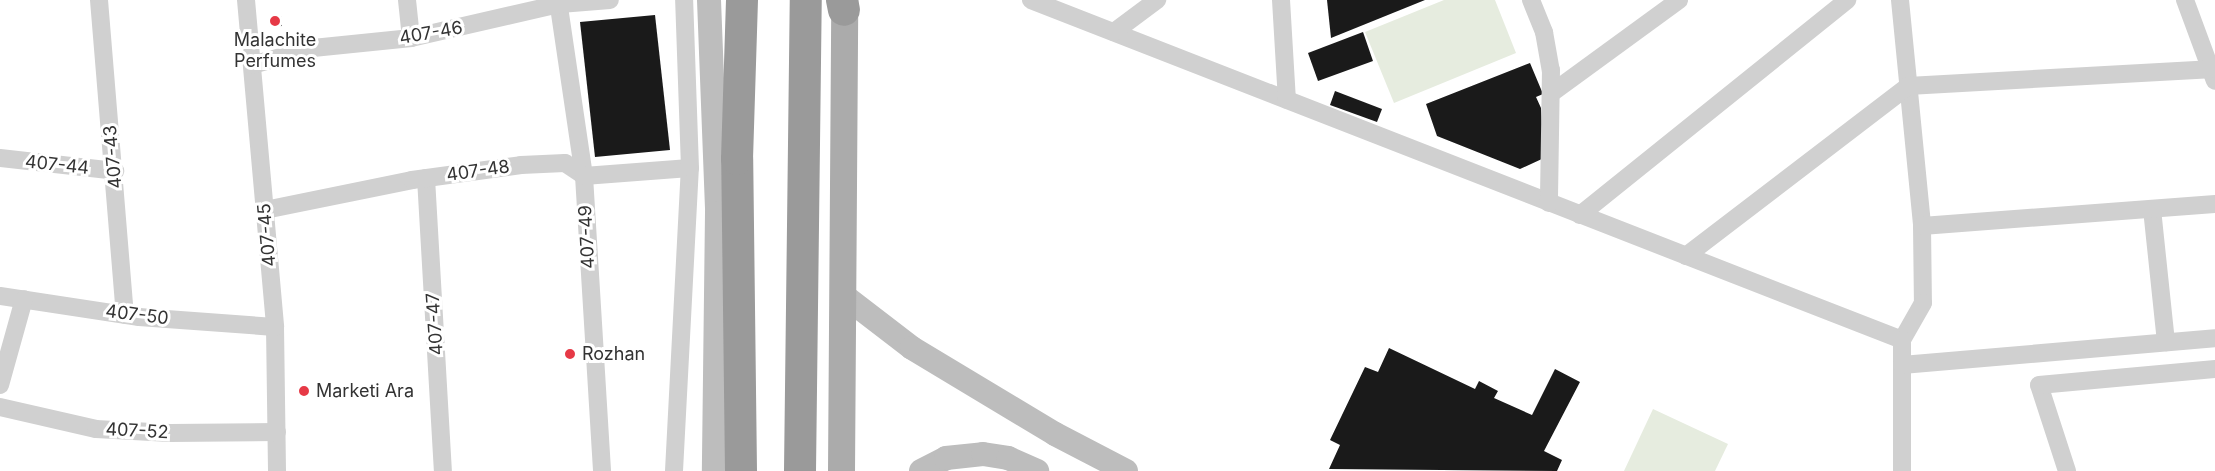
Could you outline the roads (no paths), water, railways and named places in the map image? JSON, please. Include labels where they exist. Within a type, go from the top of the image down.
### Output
[{"type":"highway","points":[[801,471],[806,0]]},
{"type":"highway","points":[[741,5],[736,159],[741,471]]},
{"type":"main road","points":[[709,0],[717,213],[714,471]]},
{"type":"main road","points":[[841,471],[843,3]]},
{"type":"main road","points":[[843,296],[912,348],[1055,434],[1126,471]]},
{"type":"main road","points":[[921,471],[946,458],[983,454],[1008,458],[1037,471]]},
{"type":"street","name":"407-43","points":[[99,0],[115,171],[125,315]]},
{"type":"street","name":"407-45","points":[[246,0],[275,327],[277,471]]},
{"type":"street","points":[[407,0],[411,38]]},
{"type":"street","name":"407-46","points":[[252,65],[313,48],[411,38],[559,2],[610,0]]},
{"type":"street","points":[[674,471],[690,168],[684,0]]},
{"type":"street","points":[[1031,0],[1902,340]]},
{"type":"street","points":[[1114,32],[1157,0]]},
{"type":"street","points":[[1281,0],[1287,100]]},
{"type":"street","points":[[1531,0],[1546,42],[1553,93],[1549,203]]},
{"type":"street","points":[[1553,93],[1679,0]]},
{"type":"street","points":[[1580,215],[1847,0]]},
{"type":"street","points":[[1900,0],[1922,226],[1923,303],[1902,340],[1902,471]]},
{"type":"street","points":[[1686,256],[1908,86],[2213,75],[2185,0]]},
{"type":"street","name":"407-49","points":[[559,2],[584,176],[602,471]]},
{"type":"street","name":"407-44","points":[[0,158],[115,171]]},
{"type":"street","name":"407-48","points":[[265,210],[426,178],[565,163],[584,176],[690,168]]},
{"type":"street","name":"407-47","points":[[426,178],[443,471]]},
{"type":"street","points":[[1922,226],[2215,204]]},
{"type":"street","points":[[2152,209],[2166,342]]},
{"type":"street","name":"407-50","points":[[0,296],[125,315],[275,327]]},
{"type":"street","points":[[0,385],[24,300]]},
{"type":"street","points":[[0,332],[18,319]]},
{"type":"street","points":[[1902,365],[2215,338]]},
{"type":"street","points":[[2067,471],[2038,385],[2215,369]]},
{"type":"street","name":"407-52","points":[[0,407],[96,429],[170,433],[277,432]]},
{"type":"place","name":"Malachite Perfumes","points":[[275,21]]},
{"type":"place","name":"Rozhan","points":[[570,354]]},
{"type":"place","name":"Marketi Ara","points":[[304,391]]}]
